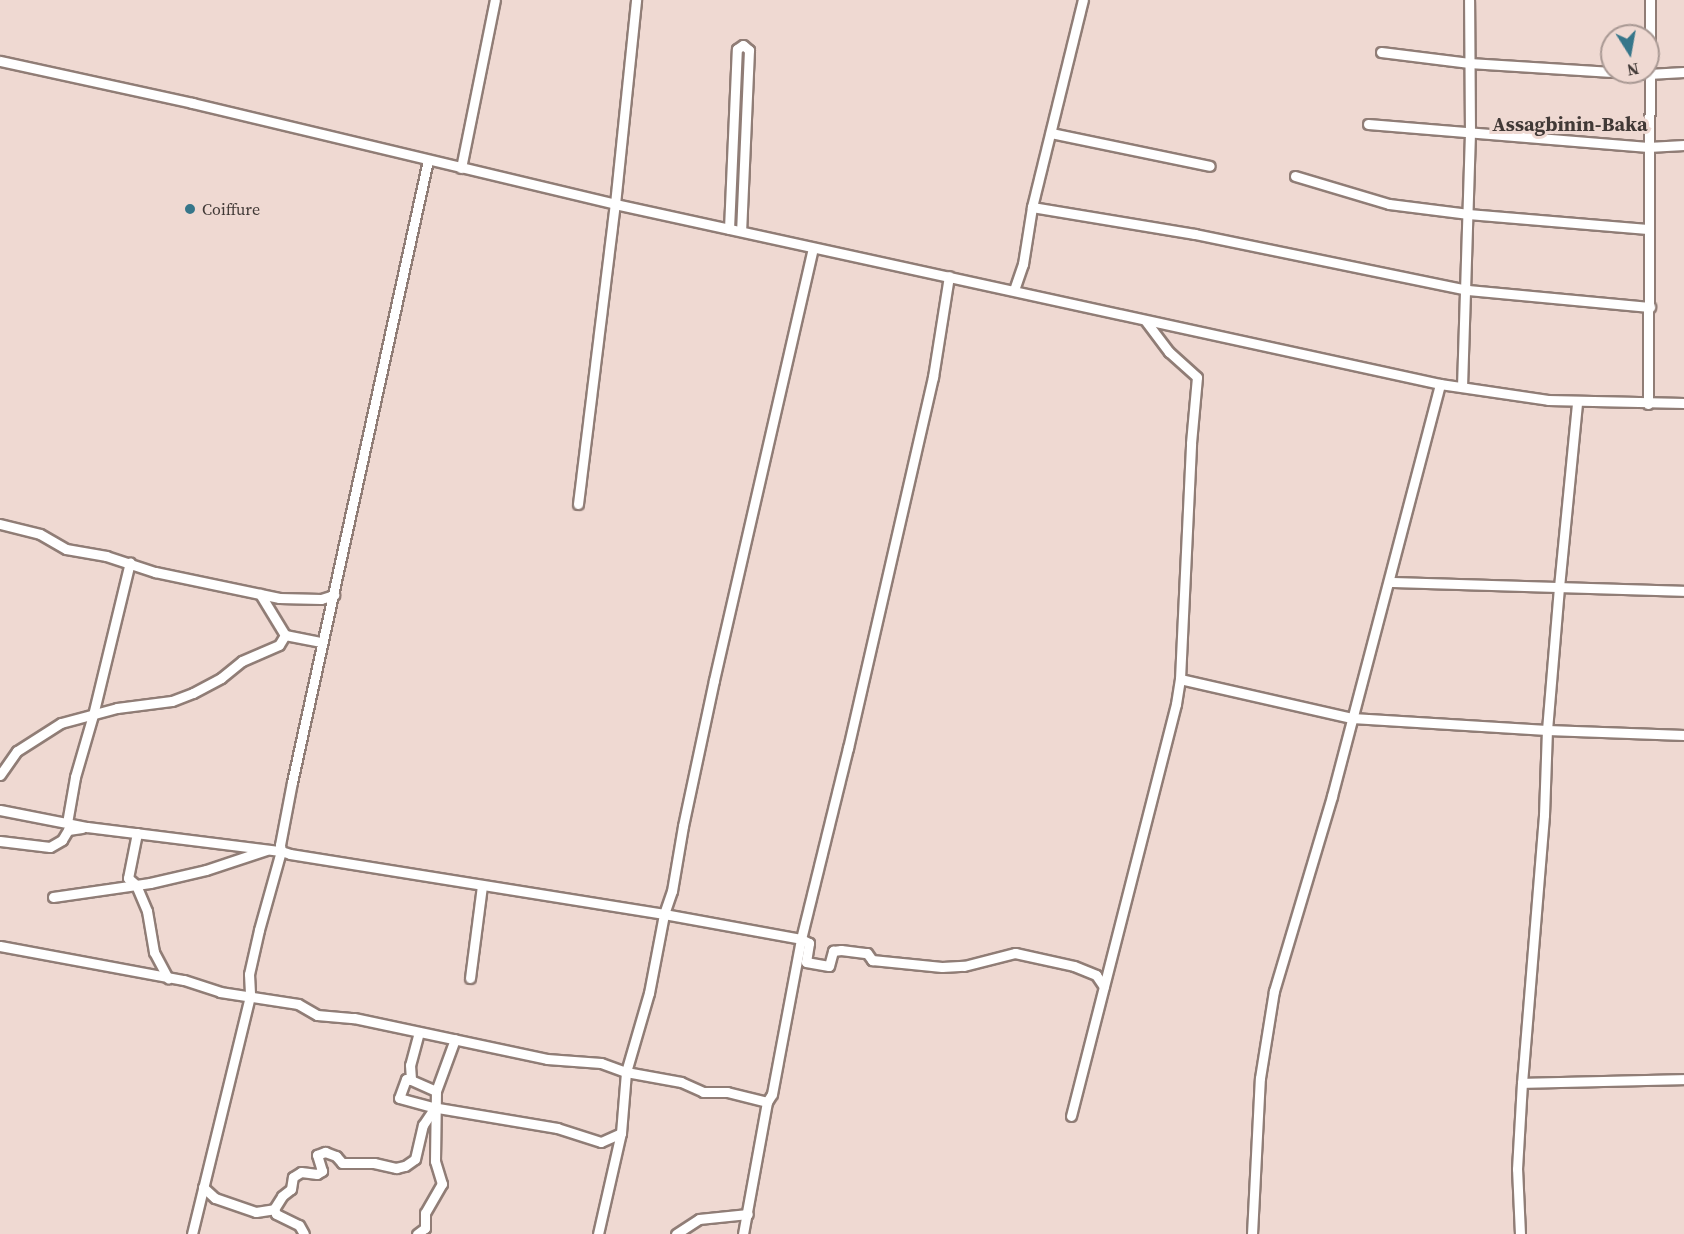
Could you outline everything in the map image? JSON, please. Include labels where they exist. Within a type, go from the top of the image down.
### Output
[{"type":"street","points":[[461,168],[495,0]]},
{"type":"street","points":[[578,504],[615,204],[636,0]]},
{"type":"street","points":[[1014,290],[1023,264],[1032,207],[1083,0]]},
{"type":"street","points":[[1462,387],[1467,290],[1470,133],[1469,0]]},
{"type":"street","points":[[1649,24],[1650,0]]},
{"type":"street","points":[[729,229],[737,49],[743,45],[749,50],[741,231]]},
{"type":"street","points":[[1382,52],[1469,63],[1600,71]]},
{"type":"street","points":[[0,61],[192,103],[615,204],[1440,384],[1577,402],[1684,404]]},
{"type":"street","points":[[1660,73],[1684,72]]},
{"type":"street","points":[[1648,84],[1647,229],[1650,307],[1648,404]]},
{"type":"street","points":[[1368,124],[1648,147],[1684,145]]},
{"type":"street","points":[[1051,133],[1210,166]]},
{"type":"street","points":[[192,1234],[250,996],[249,974],[281,851],[280,845],[321,642],[334,595],[428,160]]},
{"type":"street","points":[[1295,176],[1389,204],[1468,214],[1647,229]]},
{"type":"street","points":[[1032,207],[1195,234],[1467,290],[1650,307]]},
{"type":"street","points":[[598,1234],[621,1133],[626,1072],[649,993],[714,680],[813,248]]},
{"type":"street","points":[[743,1234],[767,1102],[772,1094],[801,939],[848,748],[933,377],[949,276]]},
{"type":"street","points":[[1071,1116],[1180,679],[1191,443],[1197,377],[1169,352],[1146,321]]},
{"type":"street","points":[[1252,1234],[1260,1078],[1274,991],[1332,796],[1440,384]]},
{"type":"street","points":[[1520,1234],[1517,1169],[1522,1083],[1544,815],[1547,730],[1558,587],[1577,402]]},
{"type":"street","points":[[0,524],[40,534],[66,549],[130,562],[155,572],[279,598],[321,599],[334,595]]},
{"type":"street","points":[[67,823],[75,777],[93,715],[130,562]]},
{"type":"street","points":[[1389,582],[1684,591]]},
{"type":"street","points":[[260,594],[285,635],[321,642]]},
{"type":"street","points":[[0,775],[17,751],[38,735],[61,723],[117,708],[172,701],[193,693],[221,678],[242,661],[279,645],[285,635]]},
{"type":"street","points":[[1180,679],[1352,718],[1547,730],[1684,735]]},
{"type":"street","points":[[0,810],[87,827],[281,851],[801,939],[809,943],[806,962],[829,966],[833,951],[841,950],[867,953],[872,960],[942,967],[964,966],[1015,952],[1074,966],[1096,975],[1104,987]]},
{"type":"street","points":[[0,841],[50,847],[62,840],[68,830],[87,827]]},
{"type":"street","points":[[137,833],[128,878],[135,885],[149,918],[154,952],[168,978]]},
{"type":"street","points":[[53,897],[135,885],[206,870],[268,850]]},
{"type":"street","points":[[470,978],[482,886]]},
{"type":"street","points":[[0,946],[168,978],[220,992],[298,1004],[316,1015],[354,1018],[547,1059],[602,1063],[626,1072],[681,1082],[704,1092],[727,1092],[767,1102]]},
{"type":"street","points":[[411,1080],[410,1065],[419,1032]]},
{"type":"street","points":[[417,1234],[425,1228],[425,1213],[442,1184],[435,1161],[435,1091],[455,1039]]},
{"type":"street","points":[[435,1091],[406,1079],[399,1098],[435,1107],[557,1128],[601,1142],[621,1133]]},
{"type":"street","points":[[1522,1083],[1684,1079]]},
{"type":"street","points":[[203,1187],[214,1198],[256,1212],[273,1209],[282,1196],[291,1189],[293,1177],[301,1172],[317,1174],[322,1171],[317,1155],[325,1152],[336,1156],[342,1163],[374,1163],[396,1168],[405,1166],[415,1159],[423,1125],[435,1107]]},
{"type":"street","points":[[273,1209],[276,1214],[299,1225],[304,1234]]},
{"type":"street","points":[[676,1234],[699,1219],[748,1214]]},
{"type":"place","name":"Coiffure","points":[[190,209]]},
{"type":"district","name":"Assagbinin-Baka","points":[[1570,124]]}]
